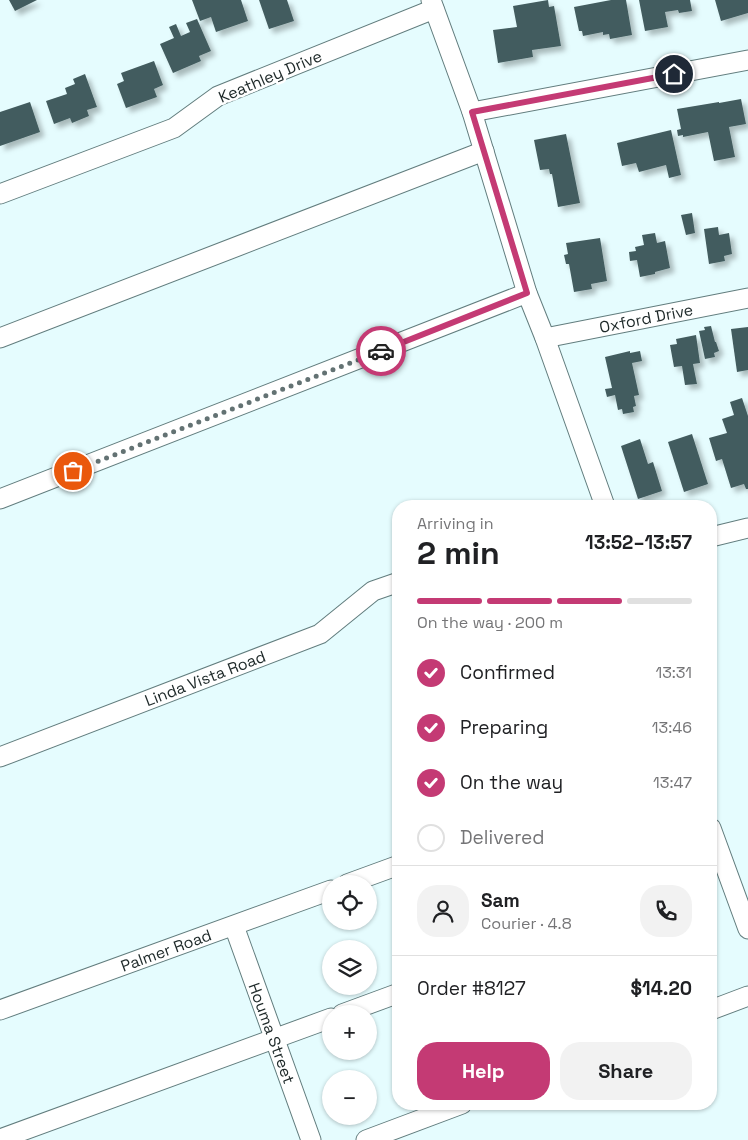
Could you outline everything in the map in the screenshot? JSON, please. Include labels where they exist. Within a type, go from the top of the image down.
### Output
[{"type":"street","points":[[433,4],[472,112],[527,293],[545,338],[602,500]]},
{"type":"street","name":"Keathley Drive","points":[[0,194],[174,128],[218,96],[433,4]]},
{"type":"street","points":[[472,112],[748,60]]},
{"type":"street","points":[[0,338],[484,151]]},
{"type":"street","points":[[0,500],[527,293]]},
{"type":"street","name":"Oxford Drive","points":[[545,338],[748,298]]},
{"type":"street","points":[[717,536],[748,528]]},
{"type":"street","name":"Linda Vista Road","points":[[0,757],[320,634],[373,591],[392,584]]},
{"type":"street","points":[[717,845],[748,930]]},
{"type":"street","points":[[370,875],[392,867]]},
{"type":"street","name":"Palmer Road","points":[[0,1010],[322,893]]},
{"type":"street","name":"Houma Street","points":[[234,926],[311,1140]]},
{"type":"street","points":[[368,1005],[392,996]]},
{"type":"street","points":[[717,1008],[748,996]]},
{"type":"street","points":[[0,1139],[322,1021]]},
{"type":"street","points":[[366,1140],[446,1110]]},
{"type":"building","points":[[9,0],[37,0],[15,11]]},
{"type":"building","points":[[192,0],[241,0],[248,21],[216,32],[211,17],[200,21]]},
{"type":"building","points":[[259,0],[287,0],[294,21],[269,29]]},
{"type":"building","points":[[548,0],[549,7],[554,6],[561,46],[532,50],[533,57],[498,63],[493,30],[517,27],[513,6]]},
{"type":"building","points":[[611,0],[626,0],[632,35],[610,39],[609,34],[603,35],[603,32],[583,36],[582,31],[579,31],[574,7]]},
{"type":"building","points":[[639,0],[690,0],[692,11],[679,13],[678,10],[665,12],[668,27],[645,31]]},
{"type":"building","points":[[715,0],[748,0],[748,13],[721,21]]},
{"type":"building","points":[[197,19],[211,51],[199,56],[201,61],[173,73],[160,44],[174,38],[169,27],[176,24],[181,36],[190,32],[186,23]]},
{"type":"building","points":[[154,61],[163,85],[154,89],[157,97],[126,108],[117,84],[124,81],[121,73]]},
{"type":"building","points":[[85,74],[97,107],[87,110],[89,116],[72,123],[70,118],[54,124],[46,101],[67,94],[65,88],[75,84],[73,79]]},
{"type":"building","points":[[741,99],[746,124],[729,127],[735,157],[714,161],[708,132],[683,137],[683,135],[678,136],[677,130],[681,129],[677,109]]},
{"type":"building","points":[[30,102],[40,132],[0,146],[0,112]]},
{"type":"building","points":[[671,130],[681,175],[669,178],[666,165],[639,172],[636,163],[622,166],[617,143]]},
{"type":"building","points":[[566,134],[580,203],[558,207],[552,174],[550,174],[549,169],[540,170],[534,140]]},
{"type":"building","points":[[692,213],[695,233],[686,235],[681,215]]},
{"type":"building","points":[[718,227],[719,235],[729,233],[732,254],[724,256],[725,261],[709,264],[704,229]]},
{"type":"building","points":[[655,233],[657,243],[665,241],[670,268],[640,277],[637,260],[630,261],[629,252],[636,251],[635,247],[644,245],[642,235]]},
{"type":"building","points":[[600,238],[607,281],[591,284],[592,289],[574,292],[569,264],[566,264],[564,255],[568,254],[566,243]]},
{"type":"building","points":[[711,326],[719,351],[714,353],[715,357],[705,359],[699,331],[705,330],[704,327]]},
{"type":"building","points":[[748,327],[748,370],[737,372],[731,329]]},
{"type":"building","points":[[696,335],[700,363],[693,364],[697,384],[685,385],[682,366],[674,367],[670,345],[677,344],[676,339]]},
{"type":"building","points":[[630,351],[630,353],[640,351],[642,361],[632,363],[639,395],[634,396],[636,406],[633,407],[634,412],[623,414],[622,409],[618,410],[615,395],[607,397],[605,389],[612,388],[605,357]]},
{"type":"building","points":[[742,398],[748,416],[748,489],[746,489],[744,484],[731,488],[722,459],[716,461],[709,438],[727,433],[722,419],[734,415],[730,402]]},
{"type":"building","points":[[692,434],[708,484],[684,492],[668,442]]},
{"type":"building","points":[[640,439],[648,464],[653,462],[662,491],[638,499],[621,446]]},
{"type":"way so far","points":[[73,471],[381,351]]},
{"type":"route","points":[[381,351],[527,293],[472,112],[674,74]]}]
